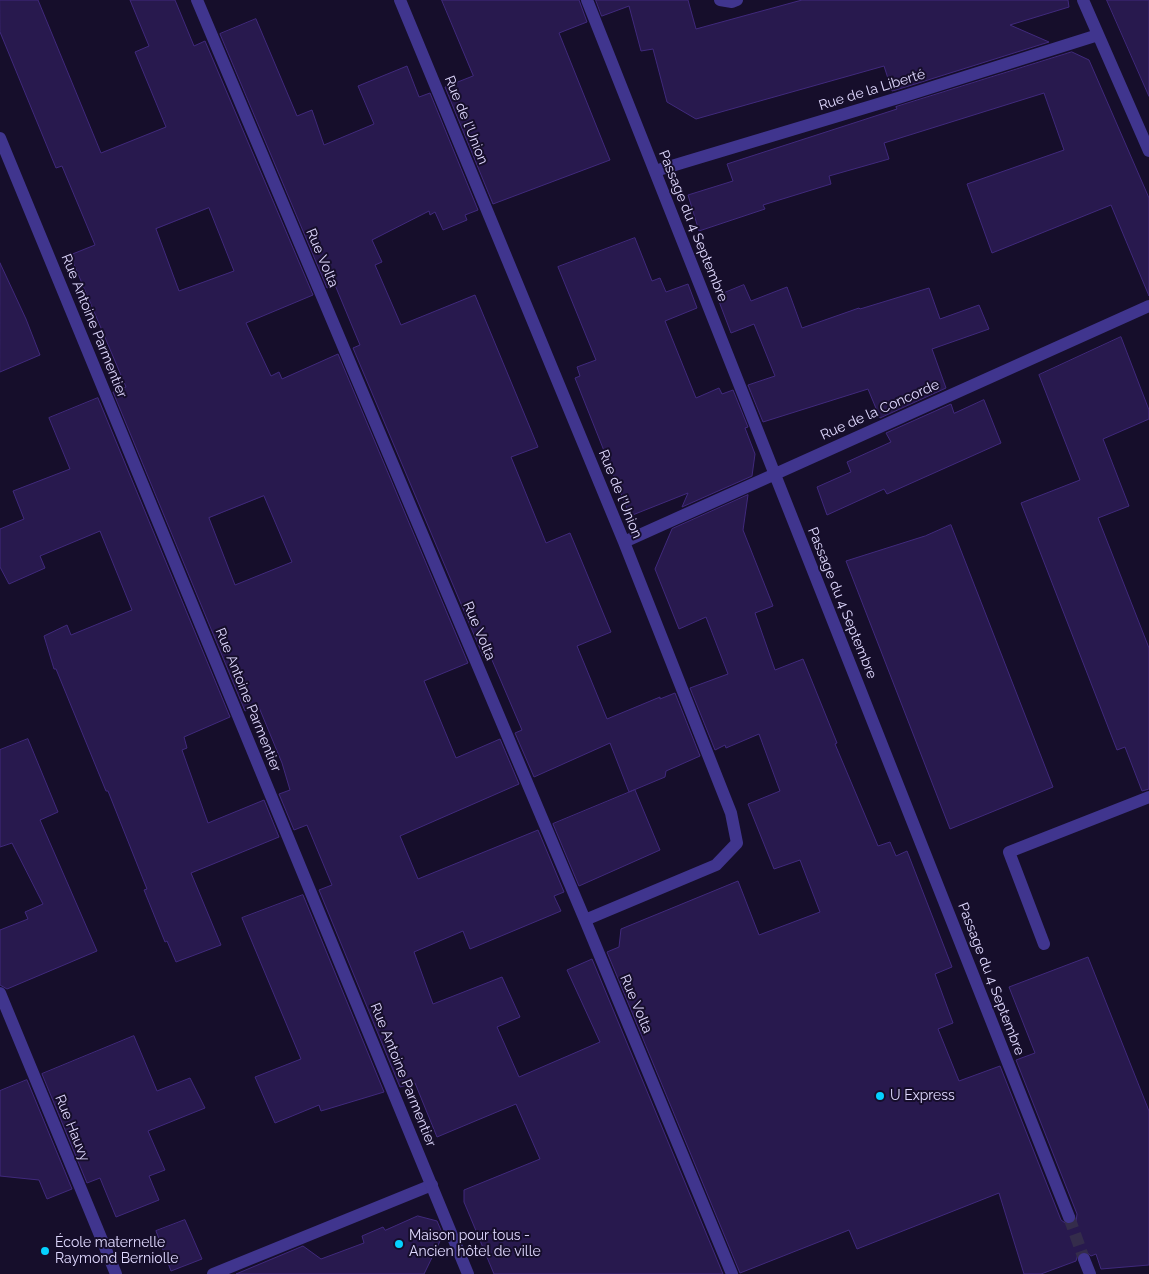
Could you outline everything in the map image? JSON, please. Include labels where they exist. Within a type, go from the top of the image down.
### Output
[{"type":"street","name":"Rue Volta","points":[[196,0],[585,920],[732,1274]]},
{"type":"street","name":"Rue de l'Union","points":[[400,0],[624,542],[731,813],[737,843],[716,865],[585,920]]},
{"type":"street","name":"Passage du 4 Septembre","points":[[587,0],[1069,1217]]},
{"type":"street","points":[[720,0],[732,2],[737,0]]},
{"type":"street","points":[[1083,0],[1098,35],[1143,123],[1149,151]]},
{"type":"street","name":"Rue de la Liberté","points":[[655,171],[898,98],[1098,35]]},
{"type":"street","name":"Rue Antoine Parmentier","points":[[0,138],[468,1274]]},
{"type":"street","name":"Rue de la Concorde","points":[[624,542],[1149,306]]},
{"type":"street","points":[[1044,944],[1009,852],[1149,797]]},
{"type":"street","name":"Rue Hauvy","points":[[0,993],[116,1274]]},
{"type":"street","points":[[213,1274],[432,1185]]},
{"type":"street","points":[[1084,1259],[1090,1274]]},
{"type":"building","points":[[0,0],[38,0],[101,153],[166,127],[135,52],[149,46],[130,0],[175,0],[194,46],[205,41],[313,295],[246,323],[271,376],[279,372],[282,379],[338,354],[468,663],[424,681],[456,758],[500,739],[519,784],[400,836],[418,879],[538,830],[564,892],[554,896],[561,911],[470,949],[463,931],[414,952],[433,1004],[502,977],[520,1017],[497,1027],[519,1077],[600,1042],[567,970],[592,959],[723,1274],[494,1274],[464,1202],[464,1190],[540,1159],[516,1104],[437,1137],[415,1083],[400,1087],[319,890],[332,885],[307,825],[294,830],[279,794],[290,790],[282,763],[258,705],[245,711],[113,392],[126,387],[70,255],[95,245],[62,166],[56,168],[0,32]],"holes":[[[209,208],[234,271],[179,291],[156,229]],[[264,496],[292,562],[235,585],[209,518]]]},
{"type":"building","points":[[442,0],[579,0],[587,22],[559,33],[610,160],[493,204],[445,87],[473,76]]},
{"type":"building","points":[[596,0],[688,0],[696,29],[802,0],[1068,0],[1069,7],[1010,25],[1049,42],[896,90],[892,91],[884,66],[696,119],[667,102],[653,49],[641,51],[629,6],[602,16]]},
{"type":"building","points":[[1107,0],[1149,0],[1149,96]]},
{"type":"building","points":[[256,19],[297,116],[312,110],[324,145],[374,124],[358,86],[407,66],[419,97],[430,93],[478,210],[465,215],[467,220],[443,230],[435,212],[430,215],[429,211],[372,240],[382,262],[375,265],[401,325],[475,295],[538,447],[511,457],[546,543],[570,533],[611,632],[577,646],[607,719],[660,697],[660,699],[675,693],[700,756],[666,771],[665,777],[629,792],[610,743],[534,777],[515,733],[522,730],[489,653],[483,656],[353,348],[360,345],[335,285],[327,288],[220,34]]},
{"type":"building","points":[[1072,52],[1089,60],[1149,198],[1149,296],[1111,205],[992,253],[967,184],[1064,150],[1044,93],[884,143],[889,159],[829,176],[831,184],[763,205],[765,209],[699,231],[688,195],[733,181],[727,164],[897,109],[896,107]]},
{"type":"building","points":[[635,238],[652,281],[660,278],[666,292],[688,284],[697,308],[665,321],[696,398],[719,388],[722,394],[733,390],[748,427],[745,428],[755,454],[752,476],[682,507],[688,493],[630,516],[575,378],[580,376],[577,367],[596,360],[558,267]]},
{"type":"building","points":[[0,263],[26,319],[40,355],[0,372]]},
{"type":"building","points":[[744,285],[751,301],[787,287],[802,328],[859,308],[929,288],[940,319],[979,305],[989,329],[932,349],[946,388],[880,418],[868,389],[763,422],[748,385],[775,376],[754,324],[731,333],[717,296]]},
{"type":"building","points":[[1121,337],[1149,410],[1149,419],[1103,439],[1129,506],[1098,518],[1149,648],[1149,789],[1142,791],[1125,747],[1117,750],[1021,503],[1080,480],[1039,375]]},
{"type":"building","points":[[98,398],[230,717],[184,737],[187,748],[182,750],[208,823],[264,800],[279,837],[191,873],[221,945],[176,962],[167,941],[165,942],[144,890],[147,889],[108,791],[106,791],[56,669],[54,669],[44,636],[67,625],[71,635],[132,610],[100,531],[40,556],[45,568],[9,584],[0,567],[0,529],[24,519],[13,491],[70,469],[49,418]]},
{"type":"building","points":[[984,400],[1001,443],[887,494],[884,489],[827,515],[817,487],[851,472],[847,462],[891,442],[886,433],[951,404],[954,413]]},
{"type":"building","points":[[748,495],[743,530],[773,606],[755,613],[775,670],[803,659],[837,743],[835,744],[878,846],[890,842],[896,856],[907,851],[952,967],[935,974],[953,1023],[938,1029],[959,1081],[1000,1066],[1061,1220],[1068,1225],[1076,1222],[1077,1214],[1016,1060],[1035,1053],[1009,987],[1088,957],[1149,1111],[1149,1265],[1101,1269],[1096,1254],[1091,1256],[1085,1251],[1078,1254],[1076,1261],[1041,1274],[1024,1274],[999,1193],[857,1249],[849,1230],[740,1273],[607,952],[619,947],[621,929],[738,881],[759,935],[820,912],[800,860],[774,869],[748,804],[780,791],[759,734],[726,748],[725,745],[715,750],[690,688],[728,674],[706,617],[679,629],[655,569],[672,529]]},
{"type":"building","points":[[951,525],[1053,787],[950,829],[846,561],[925,536]]},
{"type":"building","points":[[28,739],[58,812],[40,820],[97,951],[7,989],[0,985],[0,930],[28,919],[25,912],[43,904],[12,843],[0,847],[0,750]]},
{"type":"building","points":[[635,790],[660,850],[579,886],[553,824]]},
{"type":"building","points":[[303,895],[384,1092],[321,1111],[319,1105],[275,1123],[255,1077],[301,1059],[242,918]]},
{"type":"building","points":[[134,1036],[157,1091],[190,1078],[205,1108],[148,1131],[165,1170],[149,1176],[159,1200],[116,1217],[100,1178],[87,1183],[42,1074]]},
{"type":"building","points":[[27,1080],[72,1189],[47,1199],[39,1180],[0,1176],[0,1091]]},
{"type":"building","name":"Maison pour tous - Ancien hôtel de ville","points":[[418,1216],[437,1221],[443,1235],[424,1274],[236,1274],[303,1246],[321,1259],[364,1243],[362,1236],[383,1227],[385,1230]]},
{"type":"building","points":[[185,1220],[202,1259],[171,1271],[156,1231]]},
{"type":"tunnel","points":[[1069,1217],[1084,1259]]},
{"type":"place","name":"U Express","points":[[880,1096]]},
{"type":"place","name":"Maison pour tous - Ancien hôtel de ville","points":[[399,1244]]},
{"type":"place","name":"École maternelle Raymond Berniolle","points":[[45,1251]]}]
